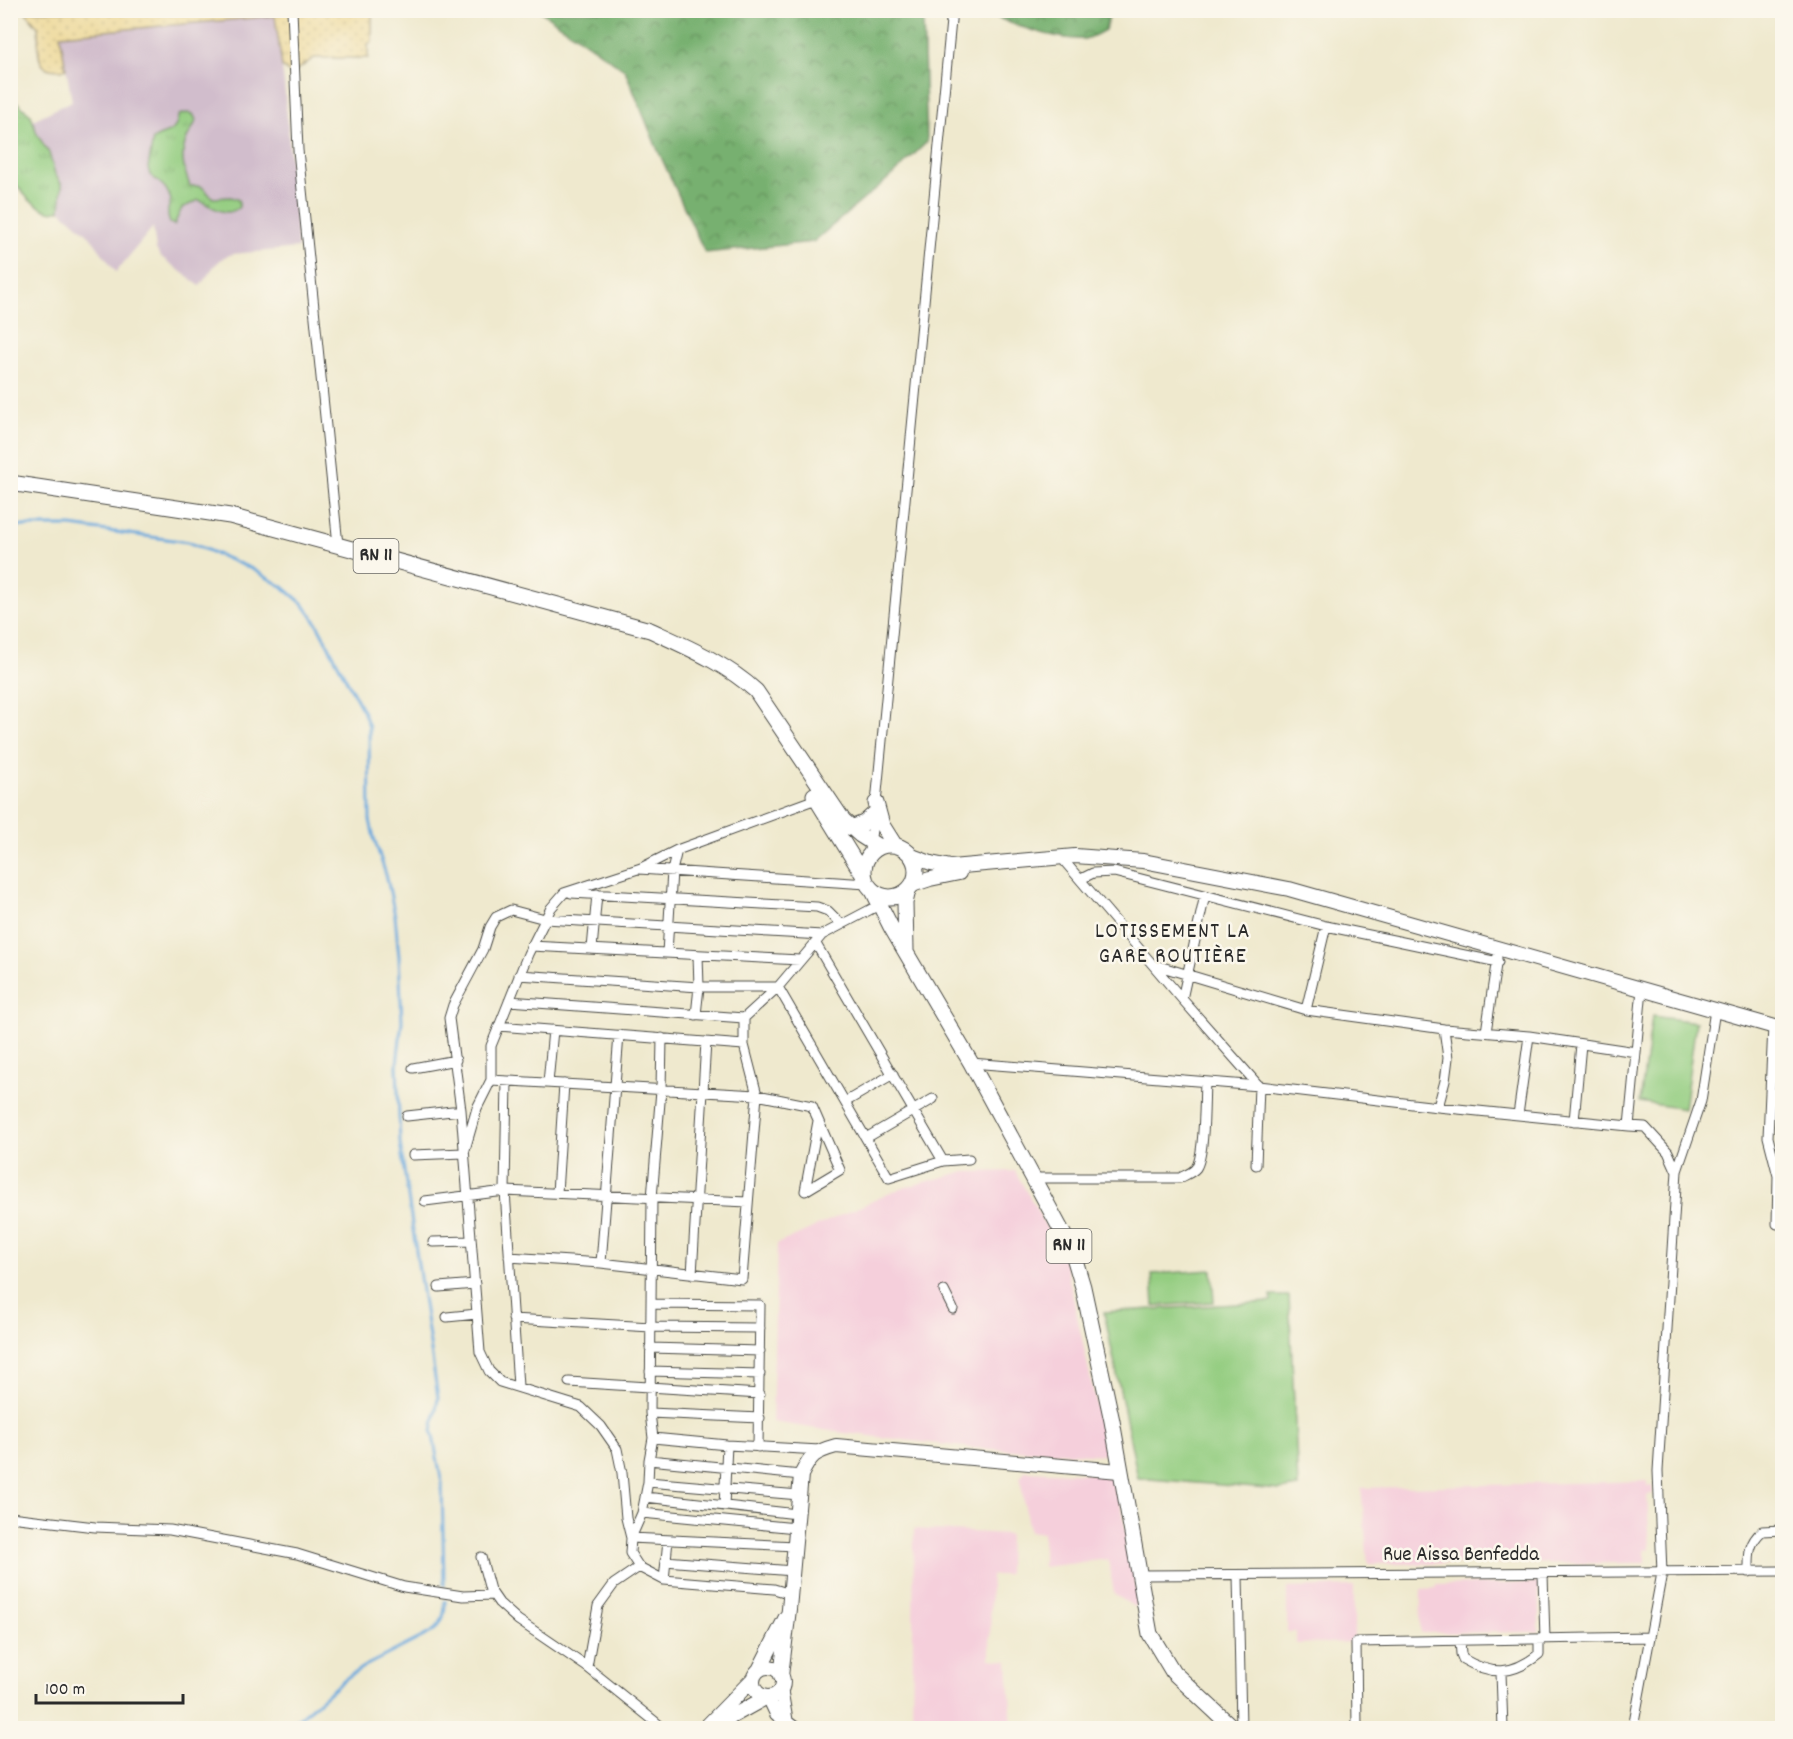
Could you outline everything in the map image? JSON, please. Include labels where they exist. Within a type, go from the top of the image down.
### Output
[{"type":"main road","name":"RN 11","points":[[10,483],[230,516],[650,630],[702,654],[729,672],[750,693],[767,716],[871,889],[971,1063],[1071,1250],[1083,1287],[1112,1421],[1119,1471],[1150,1634],[1173,1672],[1196,1696],[1233,1728]]},
{"type":"main road","points":[[729,672],[748,684],[763,699],[826,796],[851,828],[878,847],[901,846],[912,856],[951,867],[1057,857],[1143,861],[1289,889],[1497,955],[1642,989],[1778,1028]]},
{"type":"main road","points":[[851,828],[864,823],[875,808]]},
{"type":"main road","points":[[875,808],[882,825],[878,847],[865,863],[871,889],[879,895],[894,897],[910,888],[952,874],[1089,858]]},
{"type":"main road","points":[[906,950],[905,903],[916,870],[912,856]]},
{"type":"main road","points":[[711,1728],[767,1697],[776,1695],[782,1682],[801,1474],[810,1457],[820,1450],[836,1446],[1119,1471]]},
{"type":"main road","points":[[705,1728],[756,1674],[789,1609]]},
{"type":"main road","points":[[756,1674],[772,1668],[782,1682]]},
{"type":"main road","points":[[756,1674],[755,1689],[767,1697]]},
{"type":"street","points":[[292,10],[298,150],[338,545]]},
{"type":"street","points":[[878,847],[875,808],[952,10]]},
{"type":"street","points":[[465,1153],[477,1108],[491,1080],[491,1046],[531,946],[551,908],[564,892],[636,869],[676,850],[816,799]]},
{"type":"street","points":[[667,953],[672,871],[676,850]]},
{"type":"street","points":[[1065,862],[1258,1086],[1256,1165]]},
{"type":"street","points":[[636,869],[871,889]]},
{"type":"street","points":[[1081,879],[1093,873],[1114,872],[1326,926],[1497,955],[1486,1032]]},
{"type":"street","points":[[509,1001],[744,1018],[778,987],[822,935],[841,924],[871,889]]},
{"type":"street","points":[[564,892],[817,907],[828,911],[841,924]]},
{"type":"street","points":[[592,950],[597,894]]},
{"type":"street","points":[[1182,999],[1205,895]]},
{"type":"street","points":[[791,1594],[774,1589],[664,1580],[639,1567],[630,1553],[631,1538],[626,1518],[622,1473],[617,1449],[601,1426],[580,1407],[500,1382],[489,1371],[480,1352],[465,1153],[456,1060],[449,1018],[453,1005],[483,949],[490,927],[496,917],[511,910],[545,919],[822,935]]},
{"type":"street","points":[[1306,1010],[1326,926]]},
{"type":"street","points":[[816,944],[943,1161]]},
{"type":"street","points":[[531,946],[800,960]]},
{"type":"street","points":[[696,1015],[699,987],[698,955]]},
{"type":"street","points":[[1152,964],[1306,1010],[1443,1029],[1529,1036],[1636,1052]]},
{"type":"street","points":[[519,975],[699,987],[778,987]]},
{"type":"street","points":[[778,987],[889,1178],[943,1161],[969,1159]]},
{"type":"street","points":[[1629,1126],[1642,989]]},
{"type":"street","points":[[1633,1728],[1662,1573],[1658,1471],[1677,1172],[1701,1101],[1715,1010]]},
{"type":"street","points":[[508,1257],[601,1263],[742,1279],[757,1095],[744,1045],[744,1018]]},
{"type":"street","points":[[499,1026],[744,1045]]},
{"type":"street","points":[[1778,1028],[1768,1137],[1778,1176],[1778,1224]]},
{"type":"street","points":[[1438,1107],[1445,1082],[1448,1058],[1443,1029]]},
{"type":"street","points":[[548,1083],[553,1030]]},
{"type":"street","points":[[601,1263],[619,1035]]},
{"type":"street","points":[[1518,1115],[1529,1036]]},
{"type":"street","points":[[631,1538],[642,1513],[653,1438],[650,1413],[652,1198],[661,1090],[662,1038]]},
{"type":"street","points":[[692,1275],[706,1042]]},
{"type":"street","points":[[1574,1121],[1581,1044]]},
{"type":"street","points":[[413,1068],[456,1060]]},
{"type":"street","points":[[971,1063],[1258,1086],[1438,1107],[1645,1127],[1668,1152],[1677,1172]]},
{"type":"street","points":[[845,1102],[893,1074]]},
{"type":"street","points":[[491,1080],[703,1094],[757,1095],[812,1106],[840,1170],[806,1191],[818,1121]]},
{"type":"street","points":[[507,1081],[505,1191],[518,1386]]},
{"type":"street","points":[[1032,1178],[1180,1178],[1190,1173],[1201,1156],[1205,1082]]},
{"type":"street","points":[[557,1193],[564,1084]]},
{"type":"street","points":[[866,1138],[933,1099]]},
{"type":"street","points":[[406,1116],[461,1110]]},
{"type":"street","points":[[413,1155],[465,1153]]},
{"type":"street","points":[[425,1201],[505,1191],[748,1202]]},
{"type":"street","points":[[433,1242],[471,1241]]},
{"type":"street","points":[[439,1287],[475,1284]]},
{"type":"street","points":[[944,1291],[953,1309]]},
{"type":"street","points":[[651,1304],[760,1305],[758,1447]]},
{"type":"street","points":[[447,1317],[477,1314]]},
{"type":"street","points":[[513,1319],[651,1327],[760,1328]]},
{"type":"street","points":[[650,1348],[760,1351]]},
{"type":"street","points":[[650,1371],[760,1374]]},
{"type":"street","points":[[569,1383],[760,1394]]},
{"type":"street","points":[[650,1413],[760,1418]]},
{"type":"street","points":[[653,1438],[820,1450]]},
{"type":"street","points":[[724,1506],[727,1445]]},
{"type":"street","points":[[649,1460],[801,1474]]},
{"type":"street","points":[[648,1482],[799,1495]]},
{"type":"street","points":[[645,1497],[724,1506],[797,1521]]},
{"type":"street","points":[[642,1513],[797,1521]]},
{"type":"street","points":[[10,1517],[95,1527],[170,1530],[297,1554],[404,1587],[463,1596],[493,1595]]},
{"type":"street","points":[[1749,1572],[1749,1548],[1753,1539],[1762,1531],[1782,1530]]},
{"type":"street","points":[[631,1538],[795,1546]]},
{"type":"street","points":[[664,1580],[668,1540]]},
{"type":"street","points":[[481,1557],[490,1590],[518,1620],[587,1667],[663,1728]]},
{"type":"street","points":[[666,1560],[793,1571]]},
{"type":"street","points":[[587,1667],[598,1606],[614,1584],[639,1567]]},
{"type":"street","name":"Rue Aissa Benfedda","points":[[1140,1575],[1782,1571]]},
{"type":"street","points":[[1460,1640],[1463,1659],[1501,1673],[1539,1654],[1542,1639],[1544,1574]]},
{"type":"street","points":[[1238,1575],[1241,1728]]},
{"type":"street","points":[[1357,1728],[1356,1642],[1650,1637]]},
{"type":"street","points":[[1501,1673],[1503,1728]]},
{"type":"street","points":[[782,1682],[791,1726]]},
{"type":"street","points":[[767,1697],[776,1714],[791,1726]]},
{"type":"shaded area","points":[[275,16],[284,83],[298,248],[233,254],[224,257],[215,265],[200,286],[160,256],[156,249],[153,227],[116,272],[89,235],[60,210],[62,191],[60,179],[55,174],[33,120],[72,101],[60,35]]},
{"type":"shaded area","points":[[1015,1171],[1065,1260],[1107,1455],[973,1448],[772,1422],[777,1244],[899,1189],[962,1172]]},
{"type":"shaded area","points":[[1025,1471],[1115,1475],[1139,1600],[1134,1607],[1114,1594],[1108,1559],[1043,1567],[1043,1532],[1029,1532],[1020,1478]]},
{"type":"shaded area","points":[[1647,1481],[1647,1486],[1652,1486],[1653,1494],[1647,1495],[1650,1550],[1645,1549],[1645,1563],[1368,1564],[1361,1488]]},
{"type":"shaded area","points":[[914,1529],[1009,1534],[1008,1575],[991,1575],[990,1659],[1008,1661],[1012,1728],[912,1728]]},
{"type":"shaded area","points":[[1539,1583],[1539,1632],[1420,1633],[1421,1589],[1436,1588],[1435,1585]]},
{"type":"shaded area","points":[[1354,1586],[1354,1642],[1296,1644],[1296,1632],[1287,1632],[1287,1588]]},
{"type":"green space","points":[[540,11],[918,11],[923,20],[927,142],[896,172],[813,242],[705,253],[656,146],[625,70]]},
{"type":"green space","points":[[986,11],[1111,11],[1105,30],[1092,37],[1073,39],[1033,31]]},
{"type":"green space","points":[[10,96],[31,115],[37,134],[49,153],[55,174],[62,185],[60,210],[53,212],[45,210],[29,200],[11,178]]},
{"type":"green space","points":[[193,114],[196,120],[183,151],[184,169],[190,186],[201,186],[213,198],[231,197],[239,200],[239,207],[224,212],[199,200],[182,208],[174,225],[170,223],[168,217],[171,200],[169,195],[163,185],[150,175],[148,168],[153,139],[172,130],[179,115]]},
{"type":"green space","points":[[1652,1016],[1696,1022],[1684,1109],[1640,1102]]},
{"type":"green space","points":[[1212,1270],[1214,1302],[1154,1306],[1152,1274]]},
{"type":"green space","points":[[1271,1296],[1289,1296],[1298,1487],[1279,1490],[1138,1478],[1104,1312],[1271,1302]]},
{"type":"sand","points":[[25,11],[372,11],[372,42],[368,44],[368,58],[314,58],[291,74],[282,67],[275,16],[60,35],[66,69],[55,70],[42,64],[38,27]]},
{"type":"waterway","points":[[10,526],[71,526],[188,542],[252,569],[283,587],[303,604],[316,622],[364,713],[369,727],[370,820],[387,878],[395,916],[399,956],[402,1021],[397,1065],[400,1143],[438,1398],[432,1431],[442,1483],[444,1585]]},
{"type":"waterway","points":[[287,1728],[345,1679],[363,1667],[432,1632],[443,1618],[445,1601]]},
{"type":"district","name":"LOTISSEMENT LA GARE ROUTIÈRE","points":[[1173,944]]}]
